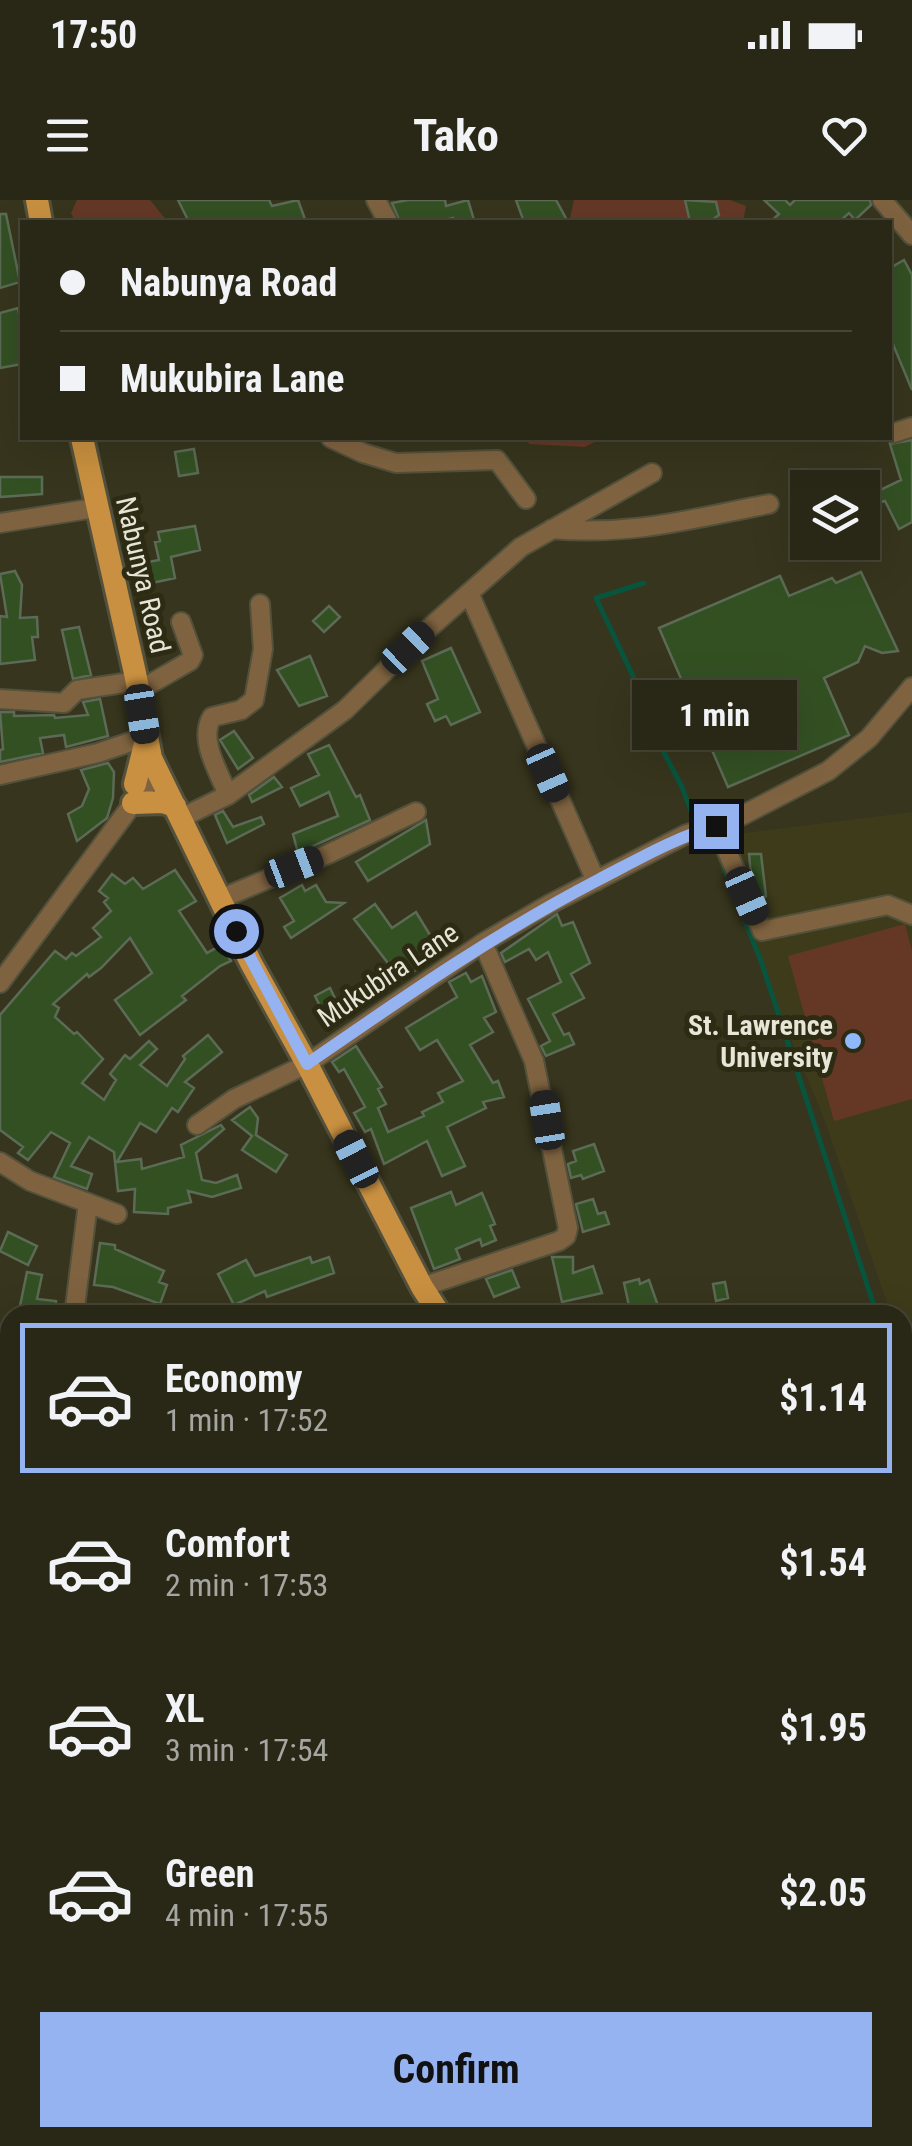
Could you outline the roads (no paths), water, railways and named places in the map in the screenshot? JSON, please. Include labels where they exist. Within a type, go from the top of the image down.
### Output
[{"type":"main road","name":"Nabunya Road","points":[[82,440],[150,752],[251,963],[431,1305]]},
{"type":"main road","points":[[150,752],[134,794],[163,802],[178,812]]},
{"type":"street","points":[[882,200],[912,235]]},
{"type":"street","points":[[335,440],[396,463],[497,460],[526,498]]},
{"type":"street","points":[[178,812],[228,795],[345,710],[521,547],[652,473]]},
{"type":"street","points":[[551,529],[598,533],[639,530],[768,504]]},
{"type":"street","points":[[0,523],[96,508]]},
{"type":"street","points":[[469,593],[596,881]]},
{"type":"street","points":[[228,795],[207,740],[206,727],[212,717],[240,710],[254,700],[263,649],[260,604]]},
{"type":"street","points":[[0,699],[64,703],[77,690],[138,686],[190,661],[193,655],[182,622]]},
{"type":"street","name":"Mukubira Lane","points":[[196,1125],[234,1099],[307,1064],[484,943],[684,835],[716,826],[782,797],[828,771],[869,738],[912,686]]},
{"type":"street","points":[[0,775],[98,753],[150,752],[134,794],[114,826],[0,983]]},
{"type":"street","points":[[220,900],[416,812]]},
{"type":"street","points":[[716,826],[762,930],[888,905],[912,915]]},
{"type":"street","points":[[422,1287],[560,1240],[568,1228],[534,1060],[484,943]]},
{"type":"street","points":[[0,1162],[30,1181],[117,1214]]},
{"type":"street","points":[[75,1305],[88,1203]]},
{"type":"waterway","points":[[644,583],[596,598],[649,710],[696,825]]},
{"type":"waterway","points":[[724,869],[761,961],[874,1305]]},
{"type":"place","name":"St. Lawrence University","points":[[853,1041]]}]
